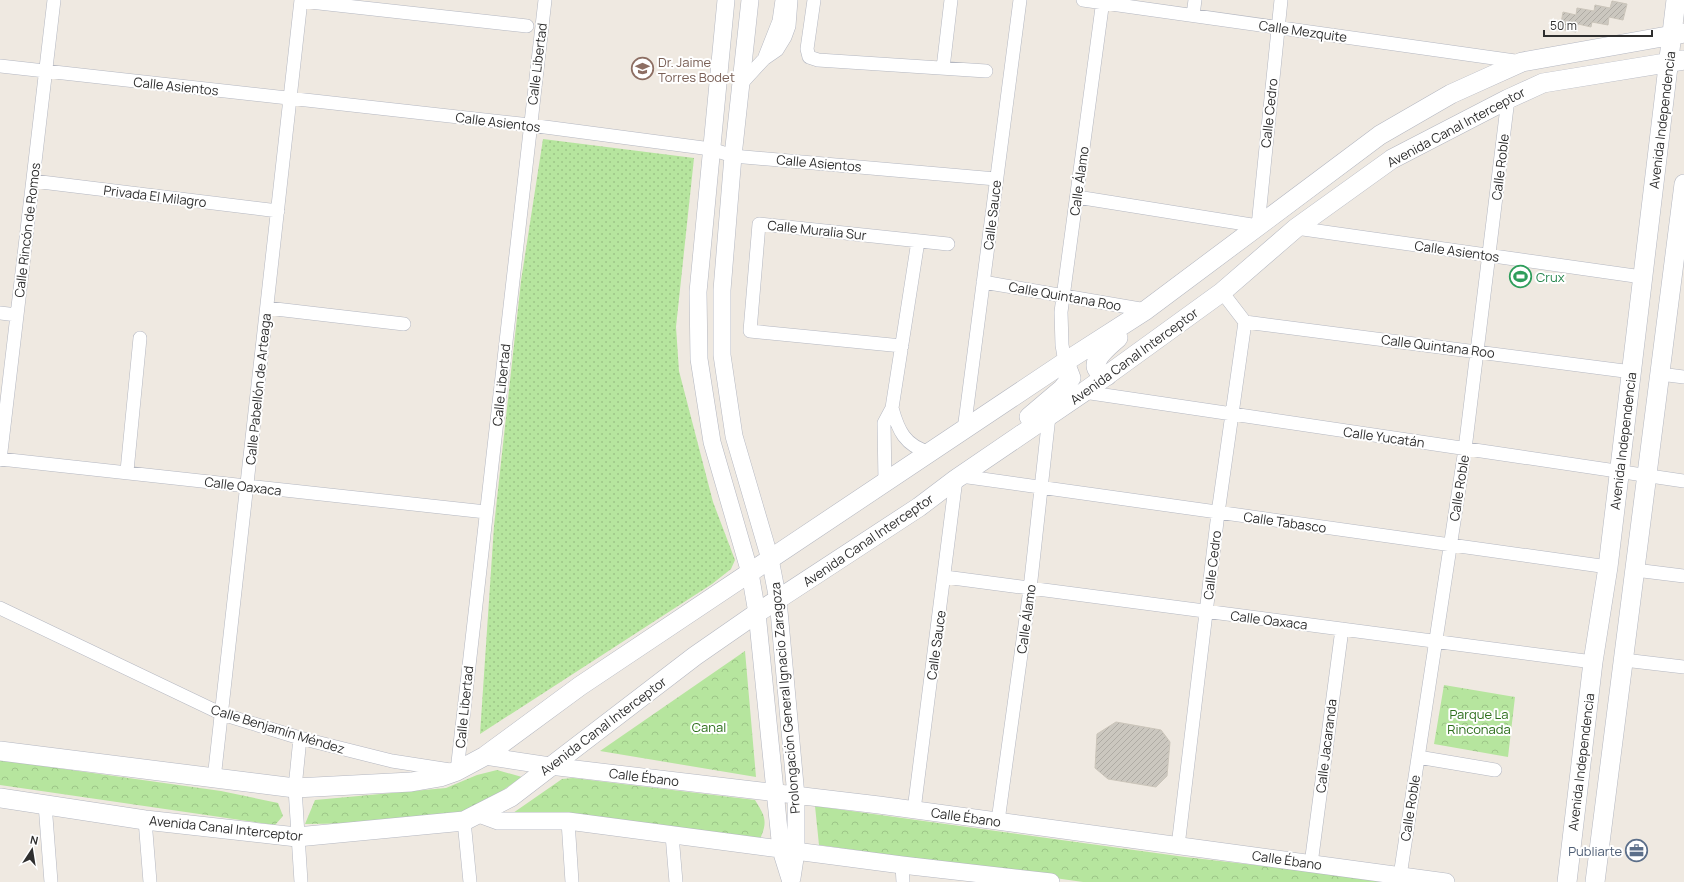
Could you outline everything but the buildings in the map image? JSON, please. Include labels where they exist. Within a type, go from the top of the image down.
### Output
[{"type":"main road","name":"Avenida Independencia","points":[[1567,882],[1593,662],[1608,567],[1620,471],[1642,277],[1677,61],[1678,35],[1676,0]]},
{"type":"main road","name":"Avenida Canal Interceptor","points":[[0,751],[295,788],[411,782],[440,777],[457,771],[485,756],[580,686],[929,452],[1146,310],[1380,135],[1451,94],[1522,62],[1678,35]]},
{"type":"main road","name":"Avenida Canal Interceptor","points":[[0,798],[145,820],[297,837],[472,818],[511,797],[550,766],[621,715],[695,656],[757,613],[919,507],[1107,376],[1222,292],[1296,228],[1392,158],[1508,99],[1543,83],[1677,61]]},
{"type":"main road","points":[[1595,882],[1660,374],[1679,265],[1684,184]]},
{"type":"main road","points":[[1107,376],[1101,374],[1097,368],[1097,360],[1102,352],[1133,326],[1146,310]]},
{"type":"main road","points":[[999,451],[1020,425],[1062,389],[1071,378],[1065,362]]},
{"type":"street","name":"Calle Rincón de Romos","points":[[0,459],[54,0]]},
{"type":"street","name":"Calle Libertad","points":[[301,0],[527,26]]},
{"type":"street","name":"Calle Pabellón de Arteaga","points":[[214,779],[248,487],[301,0]]},
{"type":"street","name":"Calle Libertad","points":[[457,771],[545,0]]},
{"type":"street","name":"Prolongación General Ignacio Zaragoza","points":[[726,0],[698,292],[699,359],[712,442],[750,572],[757,613],[774,793],[789,851]]},
{"type":"street","name":"Prolongación General Ignacio Zaragoza","points":[[750,0],[733,156],[722,290],[722,355],[734,436],[770,559],[778,600],[796,796],[789,851]]},
{"type":"street","points":[[764,59],[779,21],[782,0]]},
{"type":"street","points":[[741,84],[764,59],[777,50],[785,37],[789,26],[790,0]]},
{"type":"street","points":[[814,0],[807,49],[809,57],[818,60],[986,71]]},
{"type":"street","points":[[943,68],[951,0]]},
{"type":"street","name":"Calle Sauce","points":[[964,430],[1020,0]]},
{"type":"street","name":"Calle Mezquite","points":[[1083,0],[1103,1],[1522,62]]},
{"type":"street","points":[[1193,15],[1195,0]]},
{"type":"street","name":"Calle Cedro","points":[[1258,226],[1281,0]]},
{"type":"street","name":"Calle Álamo","points":[[1065,362],[1060,326],[1063,296],[1103,1]]},
{"type":"street","name":"Calle Asientos","points":[[0,66],[530,125],[711,149],[733,156],[996,179]]},
{"type":"street","name":"Calle Roble","points":[[1400,876],[1465,449],[1508,99]]},
{"type":"street","name":"Privada El Milagro","points":[[33,181],[278,211]]},
{"type":"street","points":[[1077,196],[1258,226]]},
{"type":"street","name":"Calle Muralia Sur","points":[[902,346],[750,331],[759,224],[948,244]]},
{"type":"street","name":"Calle Asientos","points":[[1296,228],[1642,277]]},
{"type":"street","points":[[885,482],[884,423],[892,408],[918,241]]},
{"type":"street","name":"Calle Quintana Roo","points":[[983,282],[1146,310]]},
{"type":"street","points":[[1222,292],[1244,322]]},
{"type":"street","points":[[267,308],[404,324]]},
{"type":"street","points":[[0,313],[17,315]]},
{"type":"street","name":"Calle Cedro","points":[[1178,846],[1218,513],[1244,322]]},
{"type":"street","name":"Calle Quintana Roo","points":[[1244,322],[1632,372]]},
{"type":"street","points":[[127,471],[140,338]]},
{"type":"street","points":[[1660,374],[1684,377]]},
{"type":"street","name":"Calle Yucatán","points":[[1084,392],[1684,481]]},
{"type":"street","points":[[892,408],[899,430],[904,438],[911,445],[929,452]]},
{"type":"street","name":"Calle Álamo","points":[[998,821],[1030,589],[1049,416]]},
{"type":"street","name":"Calle Oaxaca","points":[[0,459],[127,471],[248,487],[486,512]]},
{"type":"street","name":"Calle Sauce","points":[[914,810],[959,478]]},
{"type":"street","name":"Calle Tabasco","points":[[959,478],[1041,488],[1608,567]]},
{"type":"street","points":[[1635,570],[1684,576]]},
{"type":"street","name":"Calle Oaxaca","points":[[945,577],[1593,662]]},
{"type":"street","name":"Calle Benjamín Méndez","points":[[0,608],[222,714],[300,738],[392,761],[457,771]]},
{"type":"street","name":"Calle Jacaranda","points":[[1311,864],[1342,629]]},
{"type":"street","points":[[1624,660],[1684,667]]},
{"type":"street","points":[[300,738],[295,788],[301,882]]},
{"type":"street","name":"Calle Ébano","points":[[485,756],[550,766],[998,821],[1446,882]]},
{"type":"street","points":[[1418,757],[1495,770]]},
{"type":"street","points":[[45,804],[51,882]]},
{"type":"street","points":[[470,882],[472,818],[498,821],[568,821],[1006,879],[1051,882]]},
{"type":"street","points":[[145,820],[150,882]]},
{"type":"street","points":[[568,821],[572,882]]},
{"type":"street","points":[[672,835],[676,882]]},
{"type":"street","points":[[789,851],[792,882]]},
{"type":"street","points":[[902,865],[903,882]]},
{"type":"green space","points":[[543,139],[694,158],[676,327],[679,371],[713,502],[735,560],[731,569],[712,584],[480,734],[494,526],[521,281]]},
{"type":"green space","name":"Canal","points":[[745,651],[756,777],[600,751]]},
{"type":"green space","name":"Parque La Rinconada","points":[[1444,685],[1515,697],[1508,757],[1434,744]]},
{"type":"green space","points":[[0,760],[221,791],[278,803],[283,816],[275,825],[0,785]]},
{"type":"green space","points":[[497,770],[522,777],[477,808],[464,812],[372,823],[305,824],[315,800],[446,788],[477,775]]},
{"type":"green space","points":[[573,778],[755,800],[763,815],[765,823],[764,828],[760,839],[513,813],[562,779]]},
{"type":"green space","points":[[815,806],[1185,857],[1401,882],[1083,882],[819,845]]},
{"type":"place","name":"Dr. Jaime Torres Bodet","points":[[643,69]]},
{"type":"place","name":"Crux","points":[[1521,277]]},
{"type":"place","name":"Publiarte","points":[[1637,851]]}]
